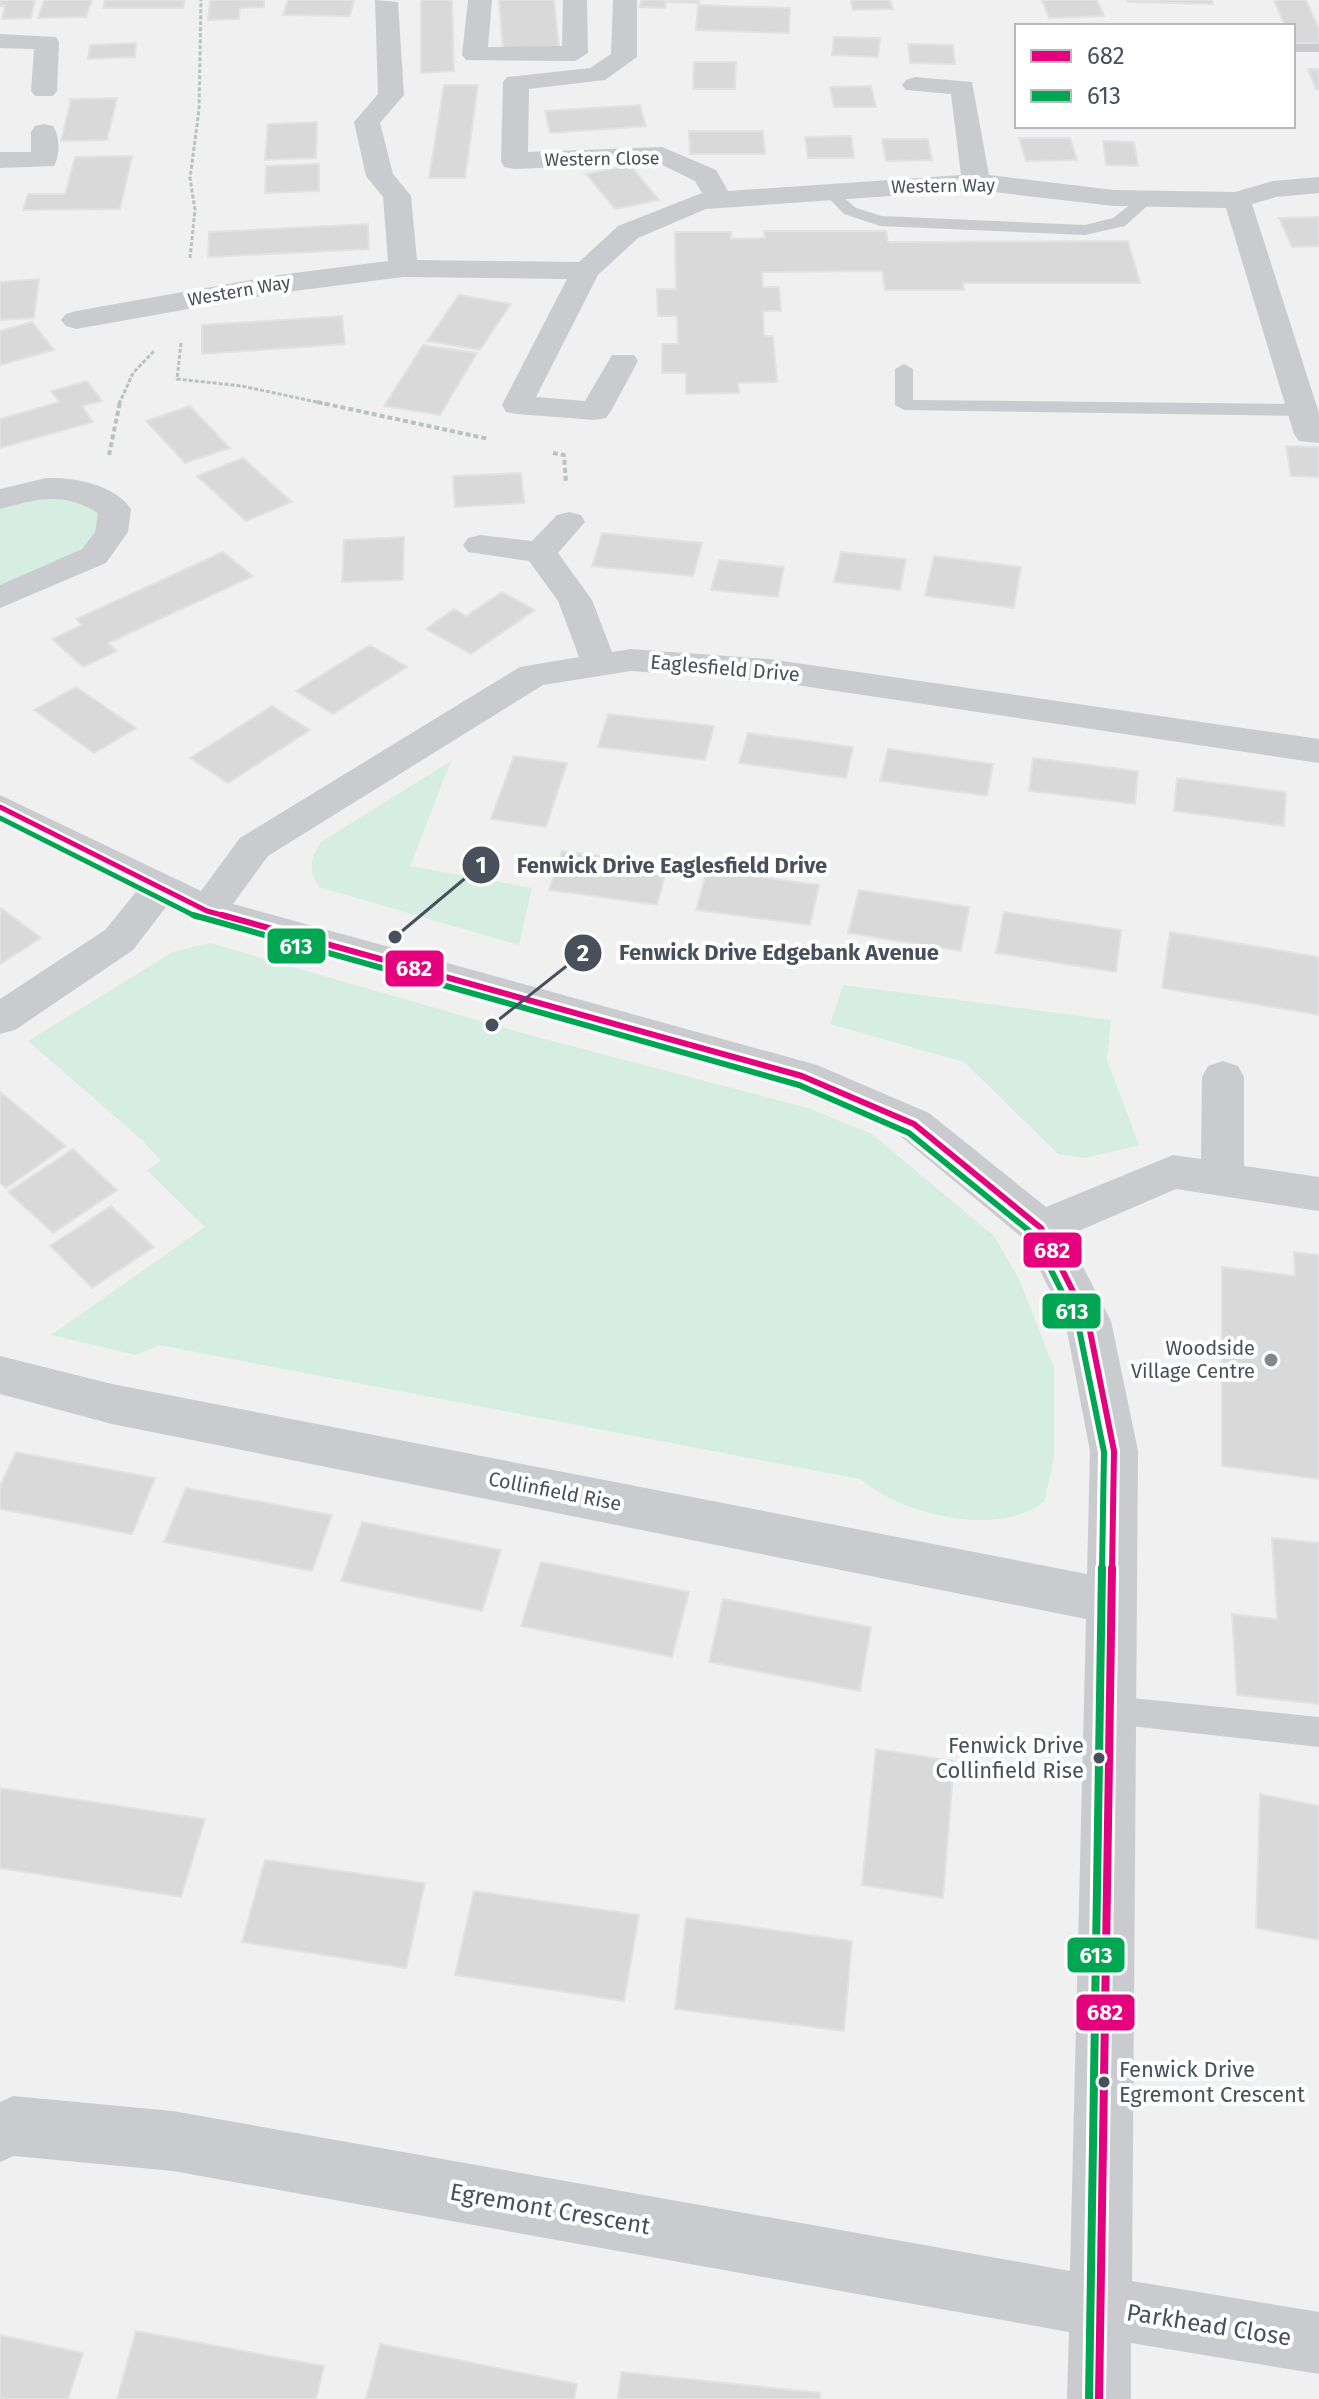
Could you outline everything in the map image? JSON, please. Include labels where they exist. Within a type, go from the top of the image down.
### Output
[{"type":"street","points":[[480,0],[475,55],[575,53],[575,0]]},
{"type":"street","name":"Western Close","points":[[625,0],[624,57],[596,75],[516,82],[514,161],[662,155],[706,176],[720,200]]},
{"type":"street","points":[[386,2],[391,95],[367,122],[380,176],[397,196],[403,268]]},
{"type":"street","points":[[0,41],[47,42],[44,91]]},
{"type":"street","points":[[915,85],[963,87],[976,182]]},
{"type":"street","points":[[0,160],[44,160],[44,132]]},
{"type":"street","name":"Western Way","points":[[623,361],[595,411],[517,405],[586,271],[628,232],[701,201],[976,182],[1147,199],[1237,200],[1273,189],[1319,185]]},
{"type":"street","points":[[1237,200],[1311,422]]},
{"type":"street","name":"Western Way","points":[[76,320],[184,314],[403,268],[586,271]]},
{"type":"street","points":[[0,499],[44,486],[89,491],[115,509],[111,532],[94,556],[0,598]]},
{"type":"street","points":[[540,552],[569,522]]},
{"type":"street","points":[[480,545],[540,552],[575,600],[599,665]]},
{"type":"street","name":"Eaglesfield Drive","points":[[207,911],[254,847],[533,675],[631,660],[769,670],[1319,751]]},
{"type":"street","points":[[0,807],[207,911],[802,1076],[914,1124],[1041,1228],[1088,1321],[1114,1451],[1099,2399]]},
{"type":"street","points":[[0,1019],[119,940],[161,887]]},
{"type":"street","points":[[1222,1179],[1223,1077]]},
{"type":"street","points":[[1041,1228],[1173,1172],[1319,1194]]},
{"type":"street","name":"Collinfield Rise","points":[[0,1375],[112,1404],[1111,1601]]},
{"type":"street","name":"Egremont Crescent","points":[[0,2132],[13,2126],[173,2141],[1100,2307]]},
{"type":"street","name":"Parkhead Close","points":[[1100,2307],[1319,2343]]},
{"type":"lane","points":[[1295,48],[1319,48]]},
{"type":"lane","points":[[829,190],[850,211],[880,221],[1085,230],[1119,222],[1147,199]]},
{"type":"lane","points":[[904,369],[904,405],[1311,422]]},
{"type":"lane","points":[[1112,1710],[1319,1732]]},
{"type":"path","points":[[201,0],[199,110],[190,178],[195,210],[177,379],[242,386],[502,442]]},
{"type":"path","points":[[89,491],[105,481],[117,402],[138,363],[184,314]]},
{"type":"path","points":[[548,452],[564,455],[569,522]]},
{"type":"green space","points":[[69,498],[99,510],[98,536],[78,551],[0,585],[0,508],[27,500]]},
{"type":"green space","points":[[451,761],[410,866],[532,888],[519,945],[319,887],[313,875],[314,854],[321,842]]},
{"type":"green space","points":[[210,943],[522,1033],[808,1108],[872,1134],[994,1236],[1019,1279],[1054,1368],[1054,1459],[1044,1502],[1024,1513],[1001,1519],[950,1518],[900,1503],[860,1479],[159,1345],[136,1355],[51,1335],[205,1227],[147,1170],[161,1161],[143,1141],[28,1041],[173,952]]},
{"type":"green space","points":[[843,985],[1111,1020],[1107,1060],[1139,1145],[1085,1158],[1058,1154],[964,1062],[830,1024]]},
{"type":"building","points":[[0,0],[35,0],[31,18],[2,19],[5,6],[0,6]]},
{"type":"building","points":[[44,0],[92,0],[86,17],[38,18]]},
{"type":"building","points":[[105,0],[185,0],[183,8],[103,8]]},
{"type":"building","points":[[210,0],[264,0],[264,7],[240,8],[239,19],[208,20]]},
{"type":"building","points":[[288,0],[354,0],[350,16],[283,15]]},
{"type":"building","points":[[421,0],[452,0],[454,71],[421,73]]},
{"type":"building","points":[[499,0],[554,0],[559,47],[503,49]]},
{"type":"building","points":[[641,0],[699,0],[699,3],[666,2],[665,8],[640,7]]},
{"type":"building","points":[[851,0],[890,0],[893,9],[853,10]]},
{"type":"building","points":[[1042,0],[1097,0],[1104,16],[1049,18]]},
{"type":"building","points":[[1212,0],[1213,4],[1128,2]]},
{"type":"building","points":[[1274,0],[1306,0],[1319,29],[1319,43],[1295,43],[1295,24],[1284,24]]},
{"type":"building","points":[[698,5],[790,8],[789,33],[696,30]]},
{"type":"building","points":[[834,37],[880,38],[878,57],[832,55]]},
{"type":"building","points":[[136,43],[135,57],[88,59],[90,45]]},
{"type":"building","points":[[908,44],[953,45],[955,64],[910,63]]},
{"type":"building","points":[[694,62],[736,62],[735,89],[693,89]]},
{"type":"building","points":[[1308,69],[1319,69],[1319,89],[1316,89]]},
{"type":"building","points":[[444,85],[478,85],[465,178],[429,178]]},
{"type":"building","points":[[871,86],[876,107],[834,107],[830,87]]},
{"type":"building","points":[[117,98],[107,140],[61,141],[71,99]]},
{"type":"building","points":[[640,105],[646,126],[550,133],[545,111]]},
{"type":"building","points":[[317,122],[316,158],[265,160],[268,124]]},
{"type":"building","points":[[689,131],[763,131],[765,154],[690,154]]},
{"type":"building","points":[[851,136],[854,158],[808,158],[805,137]]},
{"type":"building","points":[[1019,138],[1070,138],[1077,160],[1026,161]]},
{"type":"building","points":[[882,139],[928,139],[932,160],[886,161]]},
{"type":"building","points":[[1103,141],[1134,142],[1138,166],[1106,165]]},
{"type":"building","points":[[132,156],[120,209],[23,210],[28,194],[65,194],[75,157]]},
{"type":"building","points":[[319,164],[319,191],[265,193],[266,166]]},
{"type":"building","points":[[630,165],[659,200],[615,209],[586,174]]},
{"type":"building","points":[[1319,217],[1319,246],[1292,247],[1279,218]]},
{"type":"building","points":[[368,224],[369,249],[208,257],[209,232]]},
{"type":"building","points":[[764,231],[886,231],[888,242],[1128,241],[1140,283],[963,283],[964,290],[885,290],[882,271],[762,272],[763,287],[779,287],[781,311],[763,311],[764,336],[773,336],[777,382],[738,383],[739,393],[686,394],[686,373],[662,373],[662,344],[678,344],[677,316],[658,316],[657,289],[676,289],[675,232],[731,232],[731,239],[765,238]]},
{"type":"building","points":[[39,279],[34,318],[0,320],[0,282]]},
{"type":"building","points":[[459,295],[511,304],[480,350],[427,341]]},
{"type":"building","points":[[342,316],[345,344],[202,354],[202,325]]},
{"type":"building","points":[[32,322],[54,350],[0,365],[0,331]]},
{"type":"building","points":[[423,345],[477,353],[440,415],[384,406]]},
{"type":"building","points":[[87,381],[102,401],[82,406],[93,422],[0,448],[0,419],[59,402],[51,391]]},
{"type":"building","points":[[190,406],[230,448],[185,463],[146,421]]},
{"type":"building","points":[[1286,446],[1319,447],[1319,477],[1291,476]]},
{"type":"building","points":[[243,458],[292,502],[246,521],[197,476]]},
{"type":"building","points":[[521,473],[524,503],[455,507],[453,476]]},
{"type":"building","points":[[602,533],[702,543],[693,576],[592,566]]},
{"type":"building","points":[[404,537],[403,580],[342,582],[344,540]]},
{"type":"building","points":[[223,552],[253,576],[108,643],[117,651],[83,667],[52,639],[82,625],[76,619]]},
{"type":"building","points":[[841,552],[906,559],[900,590],[834,582]]},
{"type":"building","points":[[934,556],[1021,567],[1014,608],[925,596]]},
{"type":"building","points":[[719,560],[784,567],[778,597],[711,590]]},
{"type":"building","points":[[502,592],[535,610],[471,654],[426,629],[454,609],[466,616]]},
{"type":"building","points":[[370,645],[407,667],[333,714],[296,691]]},
{"type":"building","points":[[76,687],[136,728],[94,753],[34,710]]},
{"type":"building","points":[[272,706],[310,730],[228,783],[190,758]]},
{"type":"building","points":[[608,714],[714,726],[705,760],[598,747]]},
{"type":"building","points":[[748,733],[853,747],[846,778],[739,763]]},
{"type":"building","points":[[888,749],[993,764],[987,796],[880,781]]},
{"type":"building","points":[[514,756],[567,763],[546,827],[491,819]]},
{"type":"building","points":[[1033,758],[1138,771],[1135,804],[1029,791]]},
{"type":"building","points":[[1177,778],[1286,792],[1284,826],[1174,811]]},
{"type":"building","points":[[562,851],[668,865],[657,905],[549,890]]},
{"type":"building","points":[[707,870],[819,885],[810,925],[696,910]]},
{"type":"building","points":[[859,890],[969,907],[961,951],[848,933]]},
{"type":"building","points":[[0,909],[41,938],[0,964]]},
{"type":"building","points":[[1004,912],[1121,930],[1116,972],[996,953]]},
{"type":"building","points":[[1170,932],[1319,957],[1319,1015],[1162,988]]},
{"type":"building","points":[[0,1092],[66,1146],[6,1188],[0,1183]]},
{"type":"building","points":[[73,1149],[117,1190],[53,1233],[8,1192]]},
{"type":"building","points":[[111,1206],[154,1247],[92,1288],[50,1246]]},
{"type":"building","name":"Woodside Village Centre","points":[[1294,1252],[1319,1255],[1319,1479],[1222,1466],[1222,1267],[1295,1276]]},
{"type":"building","points":[[16,1452],[155,1478],[132,1534],[0,1509],[0,1486]]},
{"type":"building","points":[[186,1488],[332,1515],[312,1571],[164,1542]]},
{"type":"building","points":[[362,1522],[501,1550],[482,1611],[341,1581]]},
{"type":"building","points":[[1272,1538],[1319,1543],[1319,1704],[1237,1695],[1232,1614],[1277,1619]]},
{"type":"building","points":[[541,1562],[689,1592],[672,1657],[521,1626]]},
{"type":"building","points":[[723,1599],[871,1627],[860,1691],[709,1662]]},
{"type":"building","points":[[876,1749],[954,1761],[943,1898],[862,1885]]},
{"type":"building","points":[[0,1788],[205,1819],[181,1897],[0,1868]]},
{"type":"building","points":[[1260,1794],[1319,1806],[1319,1940],[1256,1928]]},
{"type":"building","points":[[265,1860],[425,1883],[406,1968],[242,1942]]},
{"type":"building","points":[[474,1891],[639,1915],[624,2001],[455,1975]]},
{"type":"building","points":[[686,1918],[852,1941],[844,2031],[675,2009]]},
{"type":"building","points":[[136,2331],[324,2366],[316,2399],[117,2399]]},
{"type":"building","points":[[0,2335],[83,2353],[68,2399],[0,2399]]},
{"type":"building","points":[[380,2344],[577,2384],[574,2399],[366,2399]]},
{"type":"building","points":[[621,2372],[820,2393],[820,2399],[618,2399]]},
{"type":"transit line","name":"682","points":[[0,807],[207,911],[802,1076],[914,1124],[1041,1228],[1088,1321],[1114,1451],[1099,2399]]},
{"type":"transit line","name":"613","points":[[0,818],[203,920],[799,1085],[909,1133],[1033,1234],[1078,1324],[1104,1452],[1089,2399]]},
{"type":"place","name":"Fenwick Drive Eaglesfield Drive","points":[[395,937]]},
{"type":"place","name":"Fenwick Drive Edgebank Avenue","points":[[492,1025]]},
{"type":"place","name":"Woodside Village Centre","points":[[1271,1360]]},
{"type":"place","name":"Fenwick Drive Collinfield Rise","points":[[1099,1758]]},
{"type":"place","name":"Fenwick Drive Egremont Crescent","points":[[1104,2082]]}]
